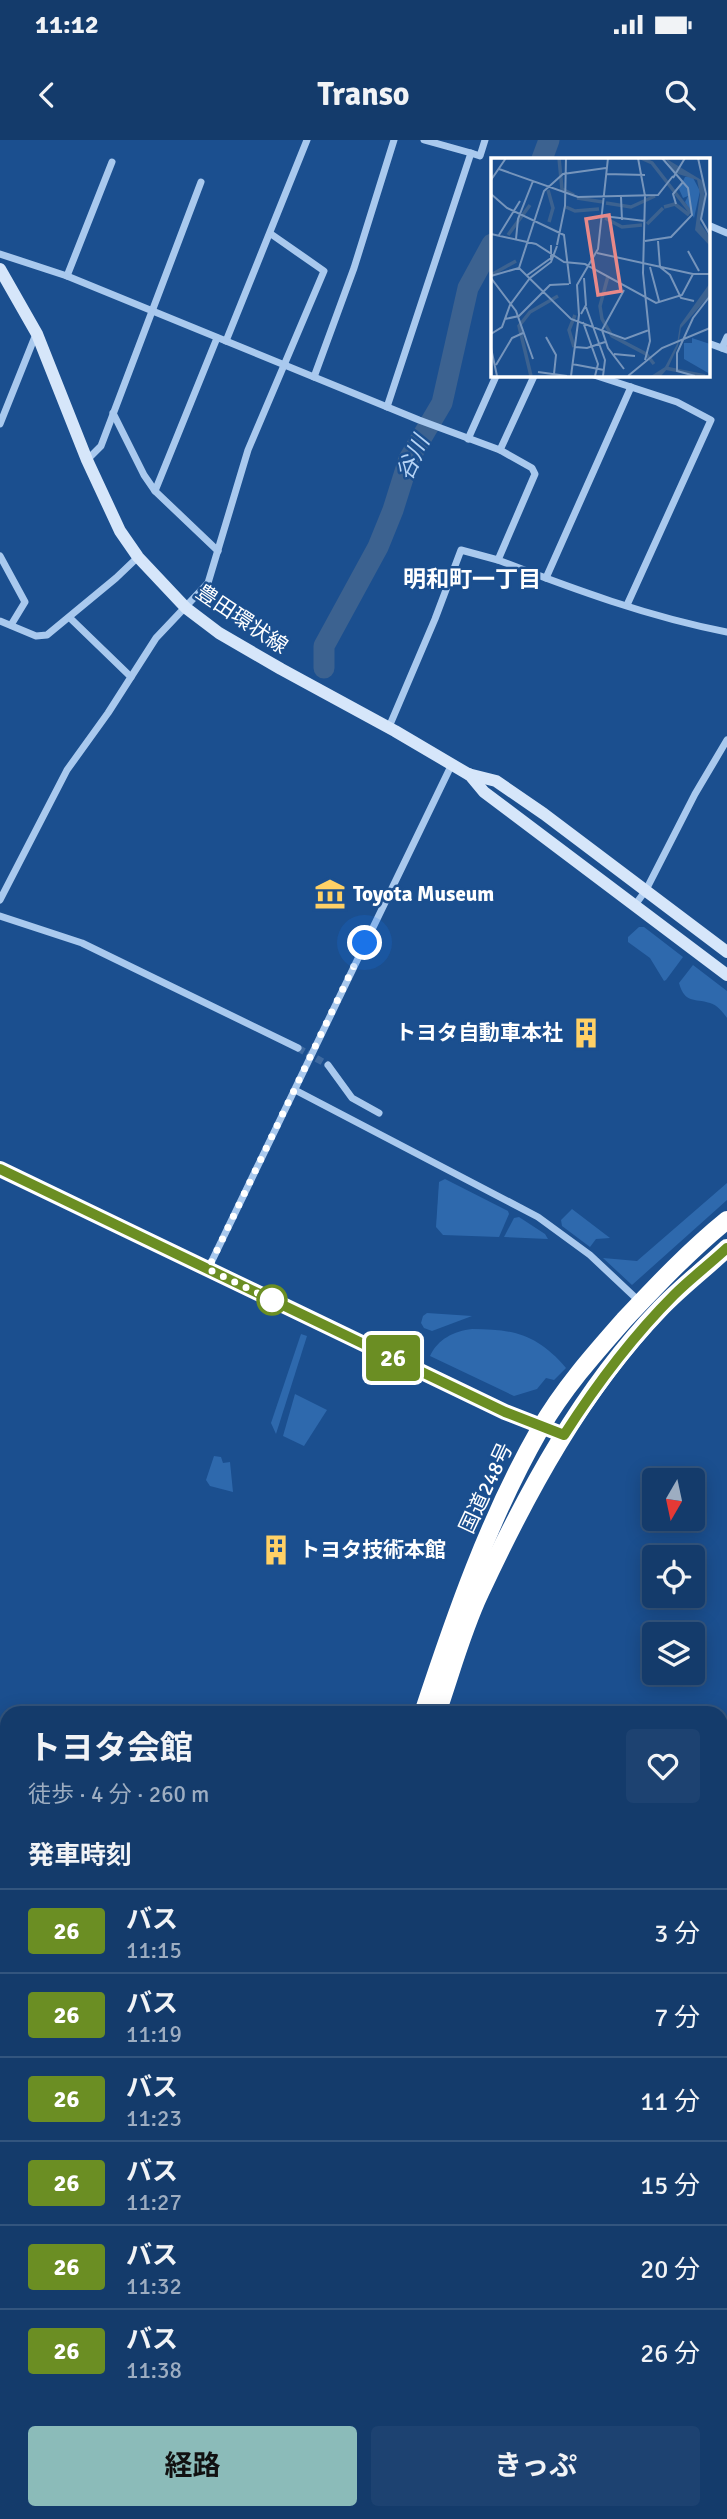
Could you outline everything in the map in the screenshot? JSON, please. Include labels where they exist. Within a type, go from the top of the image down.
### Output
[{"type":"highway","name":"国道248号","points":[[425,1706],[453,1621],[491,1528],[541,1427],[563,1393],[596,1351],[702,1240],[727,1220]]},
{"type":"highway","name":"国道248号","points":[[440,1706],[480,1594],[564,1435],[593,1389],[634,1338],[677,1292],[727,1248]]},
{"type":"main road","name":"豊田環状線","points":[[0,270],[37,334],[87,460],[120,531],[138,557],[186,608],[230,639],[468,774],[484,792],[727,975]]},
{"type":"main road","name":"豊田環状線","points":[[468,774],[496,781],[727,952]]},
{"type":"main road","points":[[0,1169],[494,1407],[564,1435]]},
{"type":"street","points":[[226,341],[307,140]]},
{"type":"street","points":[[314,377],[354,268],[394,140]]},
{"type":"street","points":[[424,140],[480,156],[485,140]]},
{"type":"street","points":[[387,407],[471,153]]},
{"type":"street","points":[[67,276],[113,162]]},
{"type":"street","points":[[87,460],[101,446],[201,182]]},
{"type":"street","points":[[710,226],[727,233]]},
{"type":"street","points":[[0,900],[67,770],[156,638],[208,583],[248,450],[324,271],[271,233]]},
{"type":"street","points":[[0,254],[67,276],[440,429],[500,450],[532,468],[535,474],[498,560]]},
{"type":"street","points":[[0,424],[3,410],[37,334]]},
{"type":"street","points":[[725,349],[727,337]]},
{"type":"street","points":[[155,491],[217,338]]},
{"type":"street","points":[[468,439],[497,376]]},
{"type":"street","points":[[500,450],[534,376]]},
{"type":"street","points":[[597,376],[677,402],[711,420],[627,605]]},
{"type":"street","points":[[546,578],[631,387]]},
{"type":"street","points":[[113,413],[155,491],[218,551]]},
{"type":"street","points":[[389,727],[461,550],[498,560],[597,597],[699,627],[727,632]]},
{"type":"street","points":[[0,556],[25,602],[11,625]]},
{"type":"street","points":[[0,621],[36,636],[47,635],[138,557]]},
{"type":"street","points":[[70,618],[131,677]]},
{"type":"street","points":[[635,905],[646,890],[695,794],[727,740]]},
{"type":"street","points":[[208,1269],[452,764]]},
{"type":"street","points":[[0,916],[82,943],[298,1048]]},
{"type":"street","points":[[328,1065],[352,1098],[379,1113]]},
{"type":"street","points":[[295,1090],[538,1217],[590,1255],[641,1302]]},
{"type":"green space","points":[[639,927],[644,927],[683,957],[664,981],[650,958],[628,942],[628,937]]},
{"type":"green space","points":[[693,965],[727,991],[727,1018],[713,1004],[691,999],[681,990],[679,983]]},
{"type":"green space","points":[[445,1179],[508,1211],[499,1237],[443,1235],[436,1227],[439,1182]]},
{"type":"green space","points":[[727,1183],[727,1200],[632,1285],[603,1258],[637,1261]]},
{"type":"green space","points":[[572,1209],[610,1238],[596,1239],[590,1247],[562,1226],[561,1220]]},
{"type":"green space","points":[[519,1217],[545,1234],[548,1239],[504,1237],[514,1218]]},
{"type":"green space","points":[[427,1313],[472,1316],[432,1331],[424,1328],[421,1323]]},
{"type":"green space","points":[[472,1329],[500,1330],[524,1336],[545,1348],[566,1368],[554,1380],[546,1378],[537,1389],[514,1396],[430,1356],[437,1345],[447,1337]]},
{"type":"green space","points":[[301,1334],[307,1336],[276,1434],[271,1423]]},
{"type":"green space","points":[[295,1394],[327,1410],[304,1446],[283,1436]]},
{"type":"green space","points":[[214,1456],[221,1457],[223,1463],[230,1462],[233,1492],[210,1486],[206,1480]]},
{"type":"waterway","name":"谷川","points":[[542,158],[549,140]]},
{"type":"waterway","name":"谷川","points":[[324,668],[324,646],[378,547],[409,459],[442,403],[468,288],[491,246]]},
{"type":"tunnel","points":[[298,1048],[328,1065]]},
{"type":"bus line","name":"26","points":[[0,1169],[505,1412],[564,1435],[593,1389],[634,1338],[677,1292],[727,1248]]},
{"type":"place","name":"Toyota Museum","points":[[330,894]]},
{"type":"place","name":"トヨタ自動車本社","points":[[586,1033]]},
{"type":"place","name":"トヨタ技術本館","points":[[276,1550]]},
{"type":"district","name":"明和町一丁目","points":[[472,579]]},
{"type":"route","points":[[272,1300],[276,1302],[208,1269],[365,943]]}]
